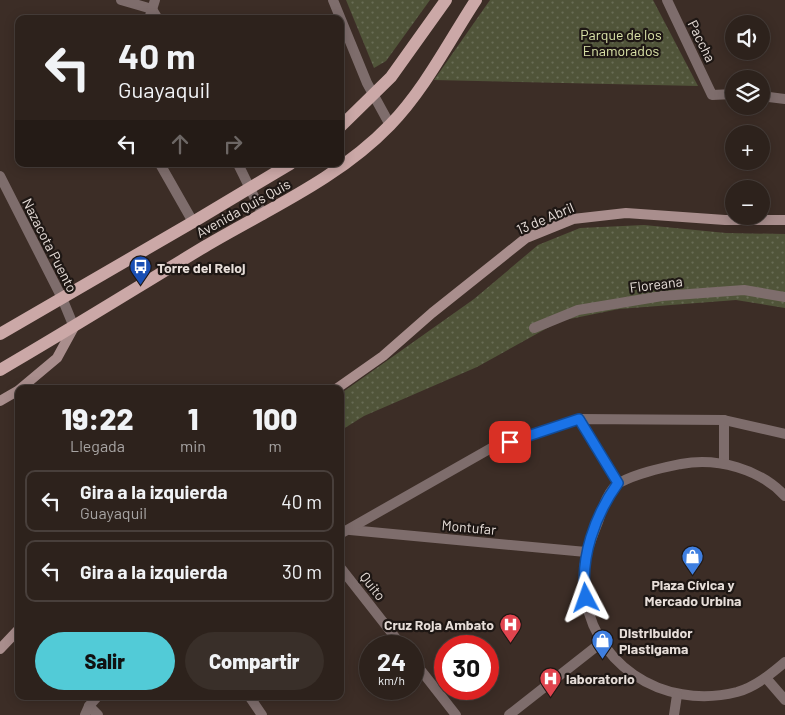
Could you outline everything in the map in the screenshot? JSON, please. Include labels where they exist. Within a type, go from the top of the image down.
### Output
[{"type":"main road","points":[[344,123],[374,96],[391,77],[446,0]]},
{"type":"main road","name":"Avenida Quis Quis","points":[[344,162],[390,125],[412,98],[476,0]]},
{"type":"main road","name":"Avenida Quis Quis","points":[[0,334],[285,167]]},
{"type":"main road","name":"Avenida Quis Quis","points":[[0,370],[206,246],[308,189],[338,167]]},
{"type":"street","points":[[121,0],[152,9]]},
{"type":"street","points":[[333,0],[339,15]]},
{"type":"street","name":"Paccha","points":[[667,0],[712,95],[725,94]]},
{"type":"street","points":[[344,26],[374,96],[390,125]]},
{"type":"street","points":[[770,97],[785,99]]},
{"type":"street","points":[[162,167],[193,222]]},
{"type":"street","points":[[240,167],[263,215]]},
{"type":"street","name":"Nazacota Puento","points":[[0,176],[62,298],[74,327]]},
{"type":"street","name":"13 de Abril","points":[[342,385],[383,356],[432,313],[526,238],[573,219],[626,213],[725,220],[785,220]]},
{"type":"street","name":"Floreana","points":[[534,328],[578,310],[662,296],[744,290],[785,297]]},
{"type":"street","points":[[24,385],[57,358],[74,327]]},
{"type":"street","points":[[0,401],[15,392]]},
{"type":"street","points":[[579,419],[618,483]]},
{"type":"street","points":[[345,532],[493,447],[579,419],[724,420],[785,434]]},
{"type":"street","points":[[724,420],[724,463]]},
{"type":"street","points":[[785,496],[753,473],[724,463],[693,462],[662,468],[618,483],[606,499],[586,552],[583,583],[588,614],[602,642],[622,666],[647,684],[677,694],[708,697],[739,692],[766,678],[785,662]]},
{"type":"street","name":"Montufar","points":[[345,532],[586,552]]},
{"type":"street","name":"Quito","points":[[344,572],[393,635]]},
{"type":"street","points":[[0,649],[15,633]]},
{"type":"street","points":[[509,715],[602,642]]},
{"type":"street","points":[[424,674],[456,715]]},
{"type":"street","points":[[766,678],[785,700]]},
{"type":"street","points":[[674,715],[677,694]]},
{"type":"street","points":[[95,700],[87,710],[98,715]]},
{"type":"street","points":[[252,700],[262,715]]},
{"type":"green space","points":[[346,0],[430,0],[386,61],[374,68]]},
{"type":"green space","name":"Parque de los Enamorados","points":[[490,0],[653,0],[698,86],[434,80]]},
{"type":"green space","points":[[644,225],[726,233],[785,234],[785,308],[736,300],[619,309],[560,321],[477,367],[364,416],[344,428],[344,391],[474,299],[538,245],[580,228]]},
{"type":"place","name":"Torre del Reloj","points":[[141,286]]},
{"type":"place","name":"Plaza Cívica y Mercado Urbina","points":[[693,575]]},
{"type":"place","name":"Cruz Roja Ambato","points":[[510,643]]},
{"type":"place","name":"Distribuidor Plastigama","points":[[603,659]]},
{"type":"place","name":"laboratorio","points":[[550,697]]},
{"type":"route","points":[[510,442],[579,419],[618,483],[606,499],[586,552],[583,583],[586,598]]}]
